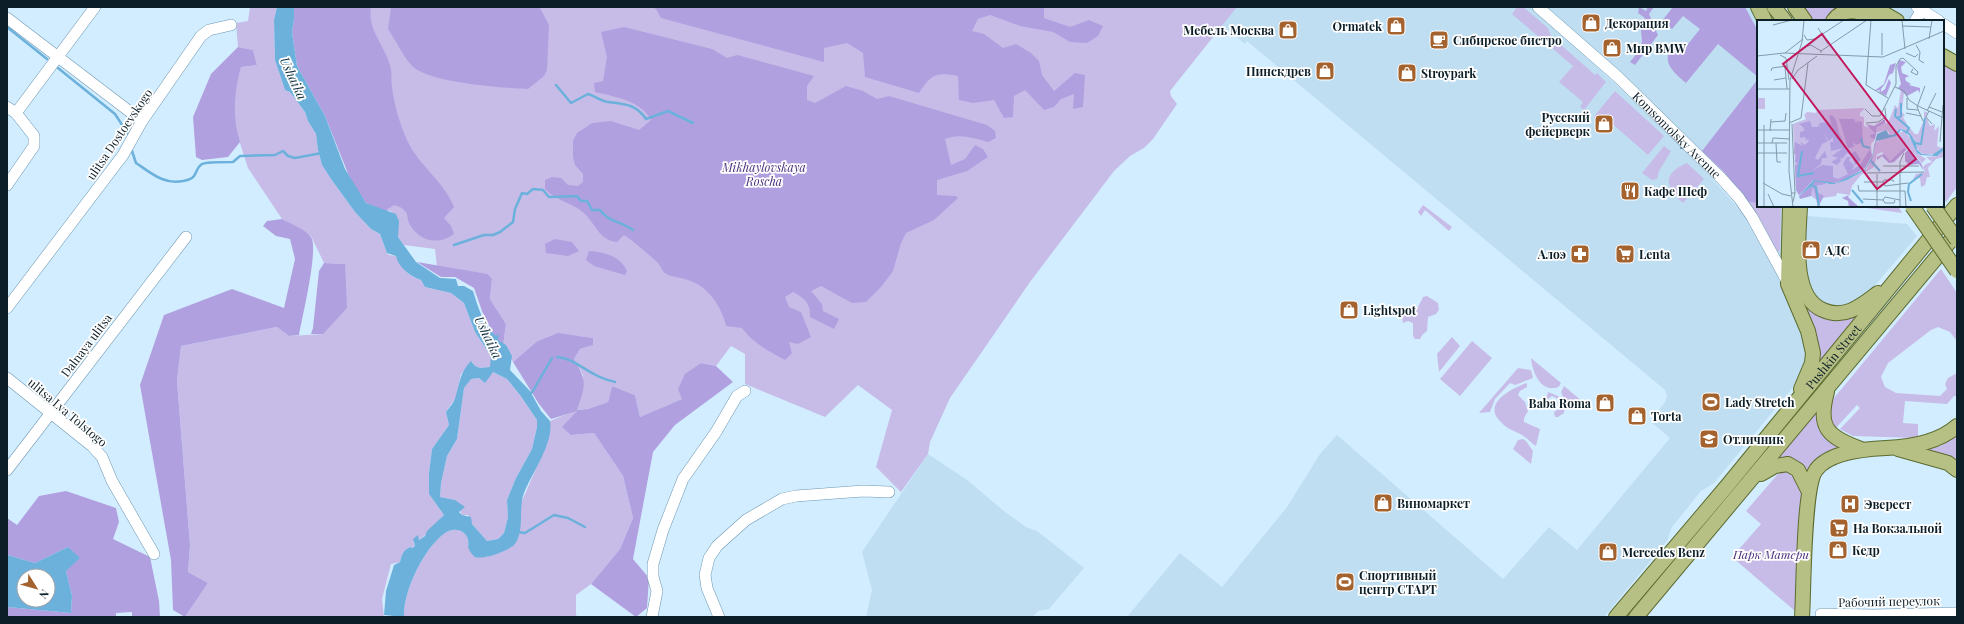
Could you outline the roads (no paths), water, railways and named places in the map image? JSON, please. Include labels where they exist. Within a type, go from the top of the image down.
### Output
[{"type":"main road","points":[[1758,7],[1764,20]]},
{"type":"main road","points":[[1774,7],[1784,20]]},
{"type":"main road","points":[[1795,7],[1804,20]]},
{"type":"main road","points":[[1872,7],[1895,20]]},
{"type":"main road","points":[[1834,20],[1844,13],[1855,11],[1865,13],[1878,20]]},
{"type":"main road","points":[[1944,48],[1957,55]]},
{"type":"main road","points":[[1944,57],[1957,64]]},
{"type":"main road","name":"Pushkin Street","points":[[1616,617],[1787,414],[1957,206]]},
{"type":"main road","points":[[1787,414],[1806,380],[1812,363],[1813,353],[1808,331],[1788,284],[1790,207]]},
{"type":"main road","points":[[1800,207],[1799,258],[1802,283],[1810,301],[1818,308],[1832,313],[1849,312],[1859,308],[1896,279]]},
{"type":"main road","points":[[1913,207],[1957,271]]},
{"type":"main road","points":[[1934,207],[1957,240]]},
{"type":"main road","name":"Pushkin Street","points":[[1636,617],[1957,233]]},
{"type":"main road","points":[[1827,390],[1822,416],[1827,430],[1845,443],[1861,449]]},
{"type":"main road","points":[[1802,617],[1808,490],[1813,475],[1822,463],[1831,458],[1861,449],[1894,447],[1933,440],[1948,433],[1957,426]]},
{"type":"main road","points":[[1894,447],[1948,463],[1957,470]]},
{"type":"main road","points":[[1752,479],[1775,466],[1788,464],[1798,470],[1808,490]]},
{"type":"street","points":[[7,184],[34,146],[34,136],[12,110],[58,56],[95,7]]},
{"type":"street","name":"Komsomolsky Avenue","points":[[1538,7],[1618,77],[1721,178],[1739,198],[1762,234],[1788,284]]},
{"type":"street","points":[[1915,20],[1921,8],[1938,20]]},
{"type":"street","points":[[7,18],[142,121]]},
{"type":"street","name":"ulitsa Dostoevskogo","points":[[7,308],[123,155],[142,121],[202,36],[209,30],[232,25]]},
{"type":"street","points":[[1944,25],[1957,33]]},
{"type":"street","name":"Dalnaya ulitsa","points":[[7,470],[186,237]]},
{"type":"street","name":"ulitsa Lva Tolstogo","points":[[7,378],[92,446],[102,457],[112,481],[154,554]]},
{"type":"street","points":[[652,617],[657,591],[653,577],[653,564],[663,530],[683,479],[716,432],[737,396],[745,391]]},
{"type":"street","points":[[719,617],[707,588],[705,575],[709,558],[717,546],[746,520],[782,499],[796,496],[863,491],[889,492]]},
{"type":"street","name":"Рабочий переулок","points":[[1821,614],[1874,615],[1957,613]]},
{"type":"water","name":"Ushaika","points":[[277,7],[294,7],[292,32],[297,66],[325,116],[345,169],[366,203],[396,214],[399,221],[398,237],[416,262],[440,278],[456,279],[458,286],[464,286],[473,291],[484,321],[491,332],[496,336],[499,334],[498,340],[506,345],[512,356],[510,370],[530,391],[541,411],[550,421],[549,439],[546,448],[522,499],[521,526],[515,544],[512,547],[496,554],[479,558],[475,557],[468,548],[468,542],[465,534],[458,530],[445,533],[430,549],[416,571],[407,595],[404,617],[384,615],[386,591],[394,565],[400,562],[405,550],[415,546],[413,539],[418,535],[419,540],[425,536],[427,531],[444,515],[429,494],[429,473],[432,449],[449,425],[446,412],[455,399],[461,377],[467,365],[471,361],[475,366],[480,368],[490,367],[491,356],[475,332],[464,303],[451,293],[425,287],[421,280],[413,277],[402,268],[396,256],[387,253],[380,234],[371,229],[355,212],[331,179],[322,165],[316,134],[308,121],[305,112],[290,92],[285,90],[275,60],[274,20]],"holes":[[[493,372],[507,379],[537,420],[537,427],[532,449],[516,478],[507,500],[508,517],[504,533],[498,539],[487,541],[472,524],[471,517],[462,515],[459,512],[465,507],[455,500],[440,497],[441,483],[447,456],[457,439],[464,388],[471,379],[479,378],[485,383]]]},
{"type":"water","points":[[68,547],[80,558],[66,571],[72,596],[71,613],[18,608],[56,608],[56,568],[16,568],[16,608],[7,607],[7,555],[35,563]]},
{"type":"waterway","points":[[7,27],[47,59]]},
{"type":"waterway","points":[[58,68],[115,114],[128,134]]},
{"type":"waterway","points":[[556,85],[571,103],[588,94],[605,101],[624,104],[634,108],[638,110],[646,119],[668,111],[693,123]]},
{"type":"waterway","points":[[132,151],[136,163],[164,180],[176,182],[192,178],[199,167],[204,163],[233,162],[240,156],[275,155],[283,151],[288,156],[295,158],[322,153]]},
{"type":"waterway","points":[[454,245],[484,235],[493,235],[500,232],[513,222],[515,209],[522,193],[527,194],[533,189],[543,190],[549,197],[577,196],[581,201],[587,201],[592,210],[600,210],[607,217],[633,230]]},
{"type":"waterway","points":[[557,357],[572,361],[599,377],[615,382]]},
{"type":"waterway","points":[[529,395],[533,391],[552,358]]},
{"type":"waterway","points":[[518,532],[525,533],[554,515],[568,518],[585,527]]},
{"type":"place","name":"Декорация","points":[[1591,23]]},
{"type":"place","name":"Ormatek","points":[[1396,26]]},
{"type":"place","name":"Мебель Москва","points":[[1288,30]]},
{"type":"place","name":"Сибирское бистро","points":[[1439,40]]},
{"type":"place","name":"Мир BMW","points":[[1612,48]]},
{"type":"place","name":"Пинскдрев","points":[[1325,71]]},
{"type":"place","name":"Stroypark","points":[[1407,73]]},
{"type":"place","name":"Русский фейерверк","points":[[1604,124]]},
{"type":"place","name":"Кафе Шеф","points":[[1630,191]]},
{"type":"place","name":"АДС","points":[[1811,250]]},
{"type":"place","name":"Алоэ","points":[[1580,254]]},
{"type":"place","name":"Lenta","points":[[1625,254]]},
{"type":"place","name":"Lightspot","points":[[1349,310]]},
{"type":"place","name":"Lady Stretch","points":[[1711,402]]},
{"type":"place","name":"Baba Roma","points":[[1605,403]]},
{"type":"place","name":"Torta","points":[[1637,416]]},
{"type":"place","name":"Отличник","points":[[1709,439]]},
{"type":"place","name":"Виномаркет","points":[[1383,503]]},
{"type":"place","name":"Эверест","points":[[1850,504]]},
{"type":"place","name":"На Вокзальной","points":[[1839,528]]},
{"type":"place","name":"Кедр","points":[[1838,550]]},
{"type":"place","name":"Mercedes Benz","points":[[1608,552]]},
{"type":"place","name":"Спортивный центр СТАРТ","points":[[1345,582]]},
{"type":"park label","name":"Mikhaylovskaya Roscha","points":[[764,174]]},
{"type":"park label","name":"Парк Матери","points":[[1771,554]]}]
